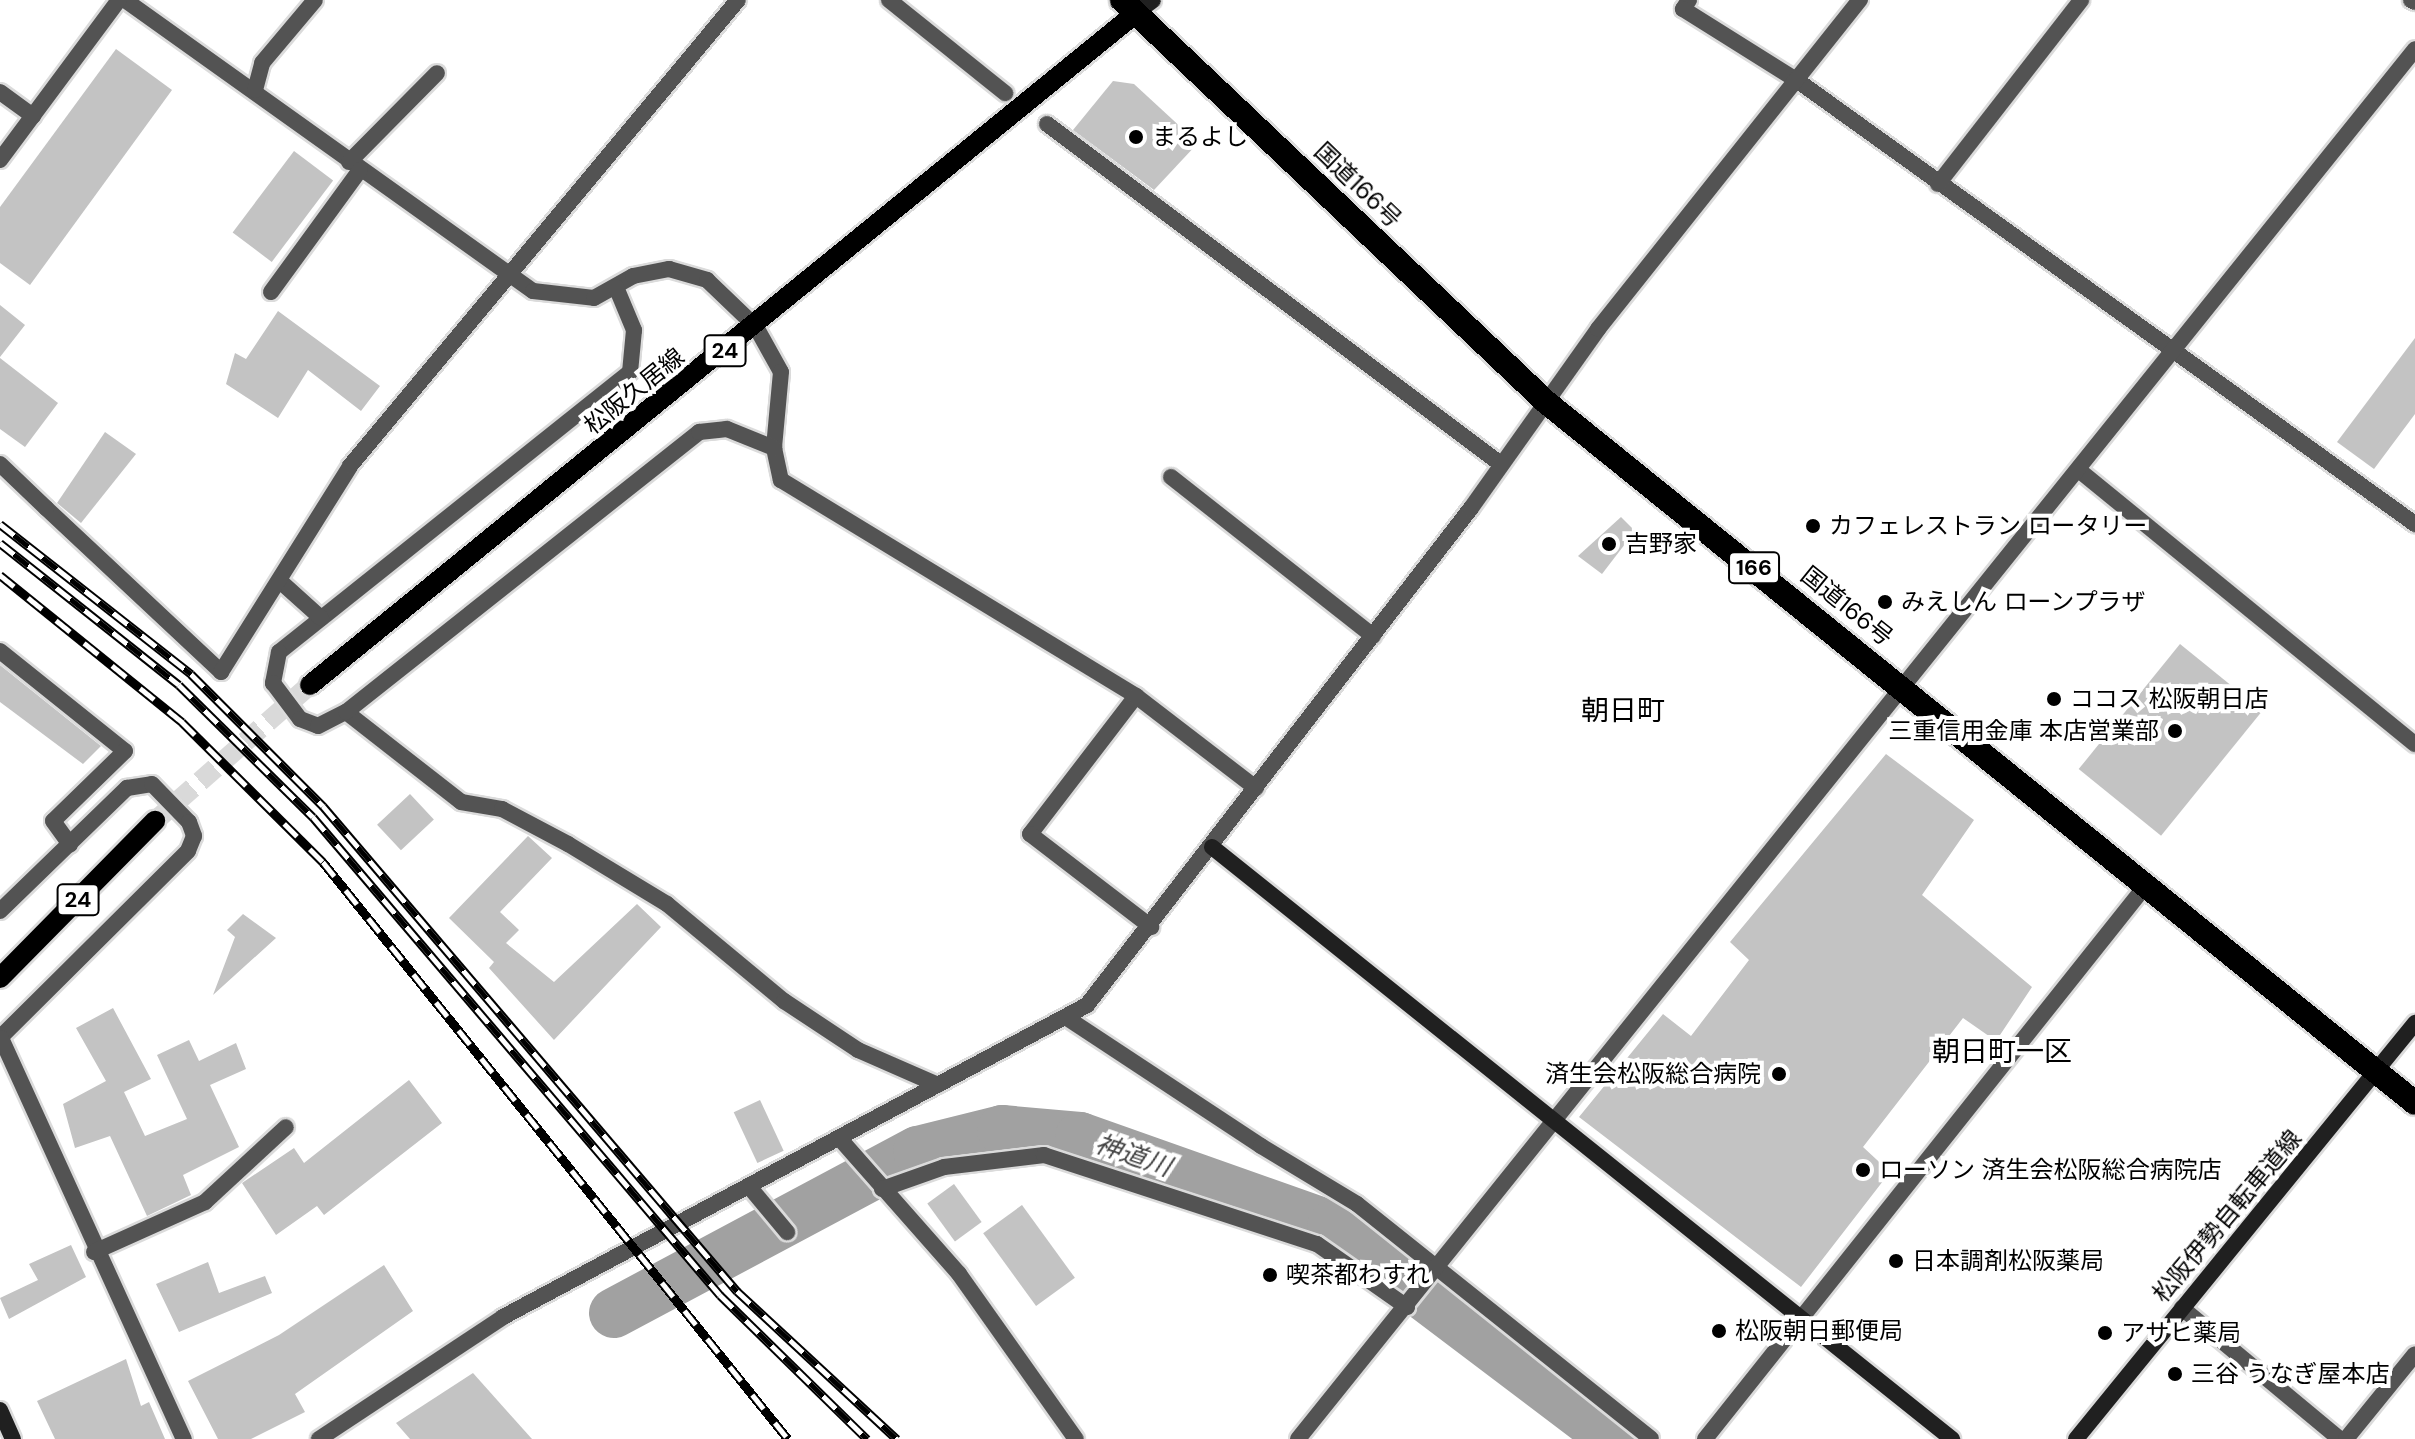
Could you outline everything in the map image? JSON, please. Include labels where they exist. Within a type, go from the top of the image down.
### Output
[{"type":"highway","name":"国道166号","points":[[1137,4],[1546,402],[2415,1103]]},
{"type":"main road","name":"松阪久居線","points":[[310,685],[756,327],[1137,4]]},
{"type":"main road","name":"24","points":[[0,978],[155,821]]},
{"type":"street","points":[[0,160],[122,0],[255,90],[512,278],[561,299],[594,298],[649,270],[689,273],[724,292],[756,327],[785,386],[774,448],[781,480],[801,498],[1136,696],[1256,788]]},
{"type":"street","points":[[255,90],[262,63],[315,0]]},
{"type":"street","points":[[0,464],[221,672],[281,582],[350,466],[512,278],[738,0]]},
{"type":"street","points":[[889,0],[1005,93]]},
{"type":"street","points":[[1689,0],[1683,9],[1798,81],[2415,524]]},
{"type":"street","points":[[319,1439],[503,1317],[752,1190],[1087,1005],[1151,927],[1373,636],[1498,462],[1860,0]]},
{"type":"street","points":[[1938,184],[2081,0]]},
{"type":"street","points":[[1298,1439],[2080,471],[2415,49]]},
{"type":"street","points":[[271,292],[355,166],[437,73]]},
{"type":"street","points":[[0,92],[33,116]]},
{"type":"street","points":[[1047,124],[1498,462]]},
{"type":"street","points":[[616,287],[634,330],[630,372],[279,652],[273,683],[308,724],[329,724],[346,712],[699,432],[727,429],[774,448]]},
{"type":"street","points":[[2080,471],[2415,744]]},
{"type":"street","points":[[1171,477],[1373,636]]},
{"type":"street","points":[[281,582],[321,618]]},
{"type":"street","points":[[0,651],[125,751],[53,821],[70,844]]},
{"type":"street","points":[[1136,696],[1030,834],[1151,927]]},
{"type":"street","points":[[346,712],[461,802],[502,809],[580,852],[667,904],[784,1001],[858,1050],[938,1085]]},
{"type":"street","points":[[0,911],[139,783],[152,784],[194,836],[0,1038],[94,1252],[184,1439]]},
{"type":"street","points":[[1212,847],[1553,1126],[1804,1319],[1952,1439]]},
{"type":"street","points":[[1705,1439],[1804,1319],[2147,884]]},
{"type":"street","points":[[1067,1018],[1261,1146],[1357,1204],[1435,1271],[1651,1439]]},
{"type":"street","name":"松阪伊勢自転車道線","points":[[2076,1439],[2415,1023]]},
{"type":"street","points":[[94,1252],[205,1202],[286,1127]]},
{"type":"street","points":[[841,1140],[959,1274],[1074,1437]]},
{"type":"street","points":[[882,1189],[944,1167],[1044,1155],[1317,1244],[1410,1302]]},
{"type":"street","points":[[752,1190],[787,1232]]},
{"type":"street","points":[[2182,1308],[2343,1439],[2415,1354]]},
{"type":"street","points":[[0,1410],[13,1439]]},
{"type":"building","points":[[116,49],[172,90],[30,285],[0,263],[0,207]]},
{"type":"building","name":"まるよし","points":[[1113,81],[1134,84],[1198,143],[1154,190],[1073,130]]},
{"type":"building","points":[[294,151],[333,180],[272,262],[233,232]]},
{"type":"building","points":[[0,305],[25,325],[0,357]]},
{"type":"building","points":[[278,311],[380,386],[361,411],[308,370],[278,418],[226,384],[235,353],[246,359]]},
{"type":"building","points":[[2415,338],[2415,414],[2374,469],[2337,442]]},
{"type":"building","points":[[0,358],[58,403],[25,447],[0,429]]},
{"type":"building","points":[[105,432],[136,454],[81,523],[57,503]]},
{"type":"building","name":"吉野家","points":[[1621,517],[1635,531],[1602,574],[1578,556]]},
{"type":"building","points":[[2180,644],[2262,711],[2161,836],[2079,769]]},
{"type":"building","points":[[0,665],[101,746],[83,764],[0,702]]},
{"type":"building","points":[[1886,754],[1974,820],[1922,895],[2032,987],[1996,1041],[1963,1018],[1863,1147],[1890,1172],[1801,1287],[1579,1117],[1663,1014],[1691,1036],[1749,960],[1730,942]]},
{"type":"building","points":[[410,794],[434,820],[401,850],[377,825]]},
{"type":"building","points":[[528,836],[552,858],[500,912],[519,930],[506,943],[554,982],[637,904],[661,927],[554,1040],[489,968],[494,962],[449,918]]},
{"type":"building","points":[[243,914],[276,938],[213,995],[235,937],[227,930]]},
{"type":"building","points":[[113,1008],[151,1079],[124,1092],[145,1136],[187,1119],[157,1055],[189,1040],[199,1061],[236,1043],[246,1069],[210,1085],[239,1147],[183,1175],[191,1195],[147,1216],[110,1136],[75,1148],[63,1104],[106,1081],[76,1028]]},
{"type":"building","points":[[409,1080],[442,1123],[324,1215],[317,1206],[276,1235],[242,1183],[294,1148],[304,1163]]},
{"type":"building","points":[[760,1100],[784,1151],[757,1163],[734,1112]]},
{"type":"building","points":[[954,1184],[982,1222],[955,1241],[927,1203]]},
{"type":"building","points":[[1022,1205],[1075,1278],[1036,1306],[983,1233]]},
{"type":"building","points":[[71,1245],[86,1277],[9,1319],[0,1298],[38,1280],[29,1264]]},
{"type":"building","points":[[208,1262],[219,1293],[265,1276],[272,1293],[179,1332],[156,1284]]},
{"type":"building","points":[[384,1265],[413,1311],[295,1394],[305,1412],[251,1439],[218,1439],[188,1381],[279,1335]]},
{"type":"building","points":[[126,1359],[141,1406],[149,1402],[165,1439],[55,1439],[37,1401]]},
{"type":"building","points":[[473,1373],[532,1439],[410,1439],[396,1423]]},
{"type":"waterway","name":"神道川","points":[[614,1313],[918,1151],[1002,1130],[1080,1137],[1332,1226],[1614,1439]]},
{"type":"tunnel","points":[[155,821],[310,685]]},
{"type":"railway","points":[[0,524],[191,674],[323,806],[737,1291],[897,1439]]},
{"type":"railway","points":[[0,543],[179,685],[313,817],[720,1295],[867,1439]]},
{"type":"railway","points":[[0,575],[182,722],[323,862],[788,1439]]},
{"type":"place","name":"まるよし","points":[[1136,137]]},
{"type":"place","name":"カフェレストラン ロータリー","points":[[1813,526]]},
{"type":"place","name":"吉野家","points":[[1609,544]]},
{"type":"place","name":"みえしん ローンプラザ","points":[[1885,602]]},
{"type":"place","name":"ココス 松阪朝日店","points":[[2054,699]]},
{"type":"place","name":"三重信用金庫 本店営業部","points":[[2175,731]]},
{"type":"place","name":"済生会松阪総合病院","points":[[1779,1074]]},
{"type":"place","name":"ローソン 済生会松阪総合病院店","points":[[1863,1170]]},
{"type":"place","name":"日本調剤松阪薬局","points":[[1896,1261]]},
{"type":"place","name":"喫茶都わすれ","points":[[1270,1275]]},
{"type":"place","name":"松阪朝日郵便局","points":[[1719,1331]]},
{"type":"place","name":"アサヒ薬局","points":[[2105,1333]]},
{"type":"place","name":"三谷 うなぎ屋本店","points":[[2175,1374]]},
{"type":"district","name":"朝日町","points":[[1623,711]]},
{"type":"district","name":"朝日町一区","points":[[2002,1052]]}]
